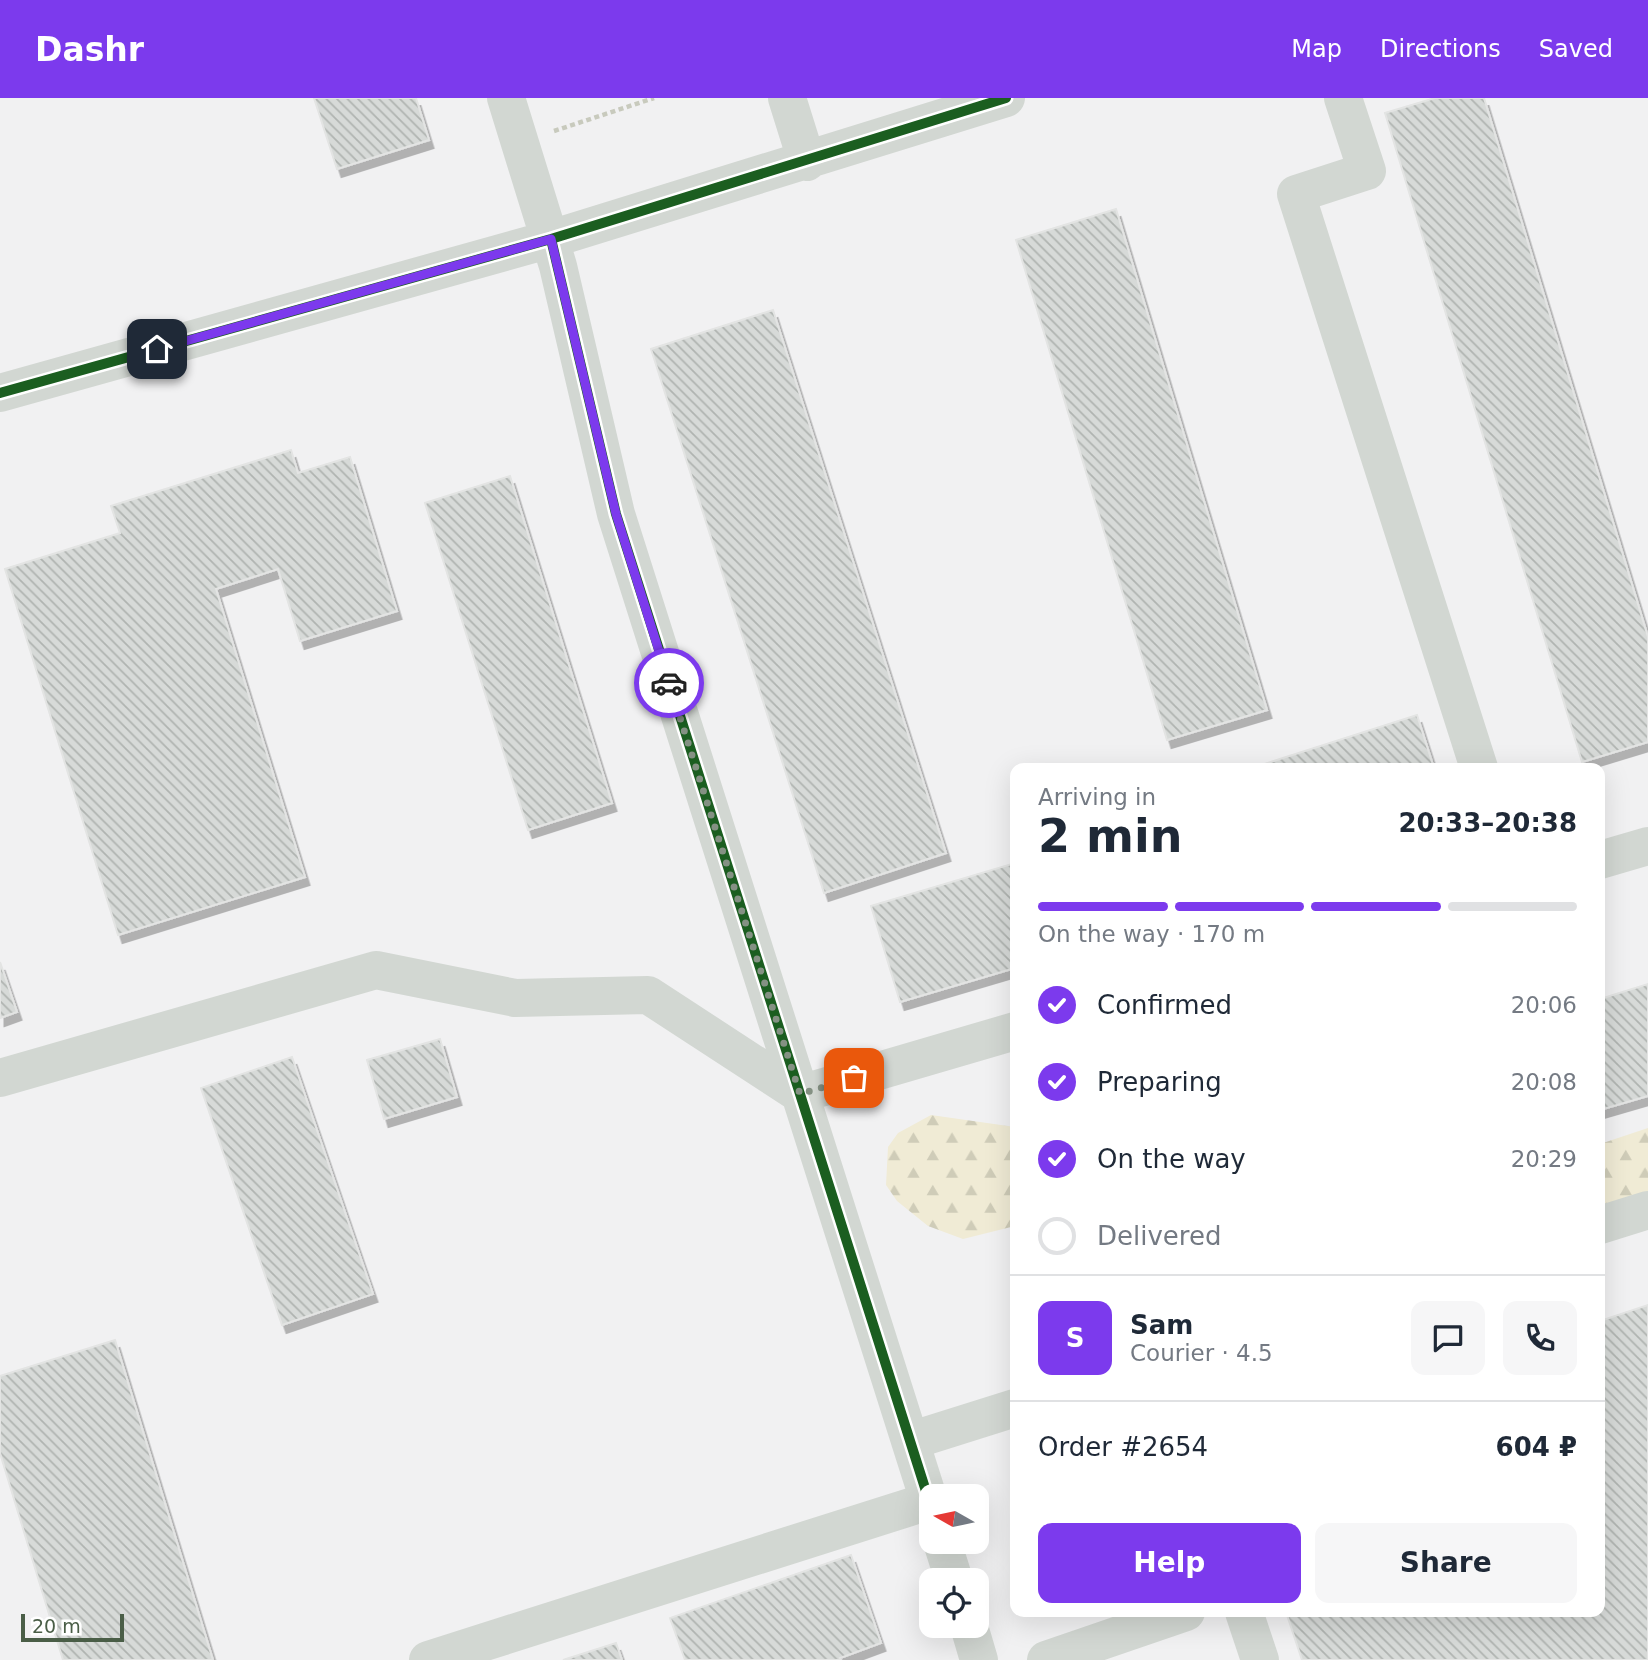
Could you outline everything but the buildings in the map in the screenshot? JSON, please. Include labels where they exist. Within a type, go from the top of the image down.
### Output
[{"type":"street","points":[[506,98],[551,239],[616,514],[924,1484]]},
{"type":"street","points":[[787,98],[807,162]]},
{"type":"street","points":[[0,393],[551,239],[807,162],[1006,98]]},
{"type":"street","points":[[1343,98],[1367,171],[1296,194],[1477,763]]},
{"type":"street","points":[[1605,859],[1648,846]]},
{"type":"street","points":[[0,1078],[376,970],[515,998],[648,995],[800,1094],[1010,1032]]},
{"type":"street","points":[[1605,1223],[1648,1210]]},
{"type":"street","points":[[910,1441],[1010,1410]]},
{"type":"street","points":[[428,1660],[919,1507]]},
{"type":"street","points":[[1046,1660],[1171,1617]]},
{"type":"street","points":[[1246,1617],[1260,1660]]},
{"type":"street","points":[[972,1638],[979,1660]]},
{"type":"path","points":[[520,143],[654,98]]},
{"type":"green space","points":[[931,1115],[1010,1126],[1010,1227],[963,1239],[928,1226],[897,1201],[886,1185],[888,1147],[898,1133]]},
{"type":"green space","points":[[1648,1128],[1648,1192],[1605,1205],[1605,1142]]},
{"type":"cycle path","points":[[0,393],[551,239],[1006,98]]},
{"type":"cycle path","points":[[551,239],[616,514],[924,1484]]},
{"type":"way so far","points":[[669,683],[800,1094],[854,1078]]},
{"type":"route","points":[[157,349],[551,239],[616,514],[669,683]]}]
